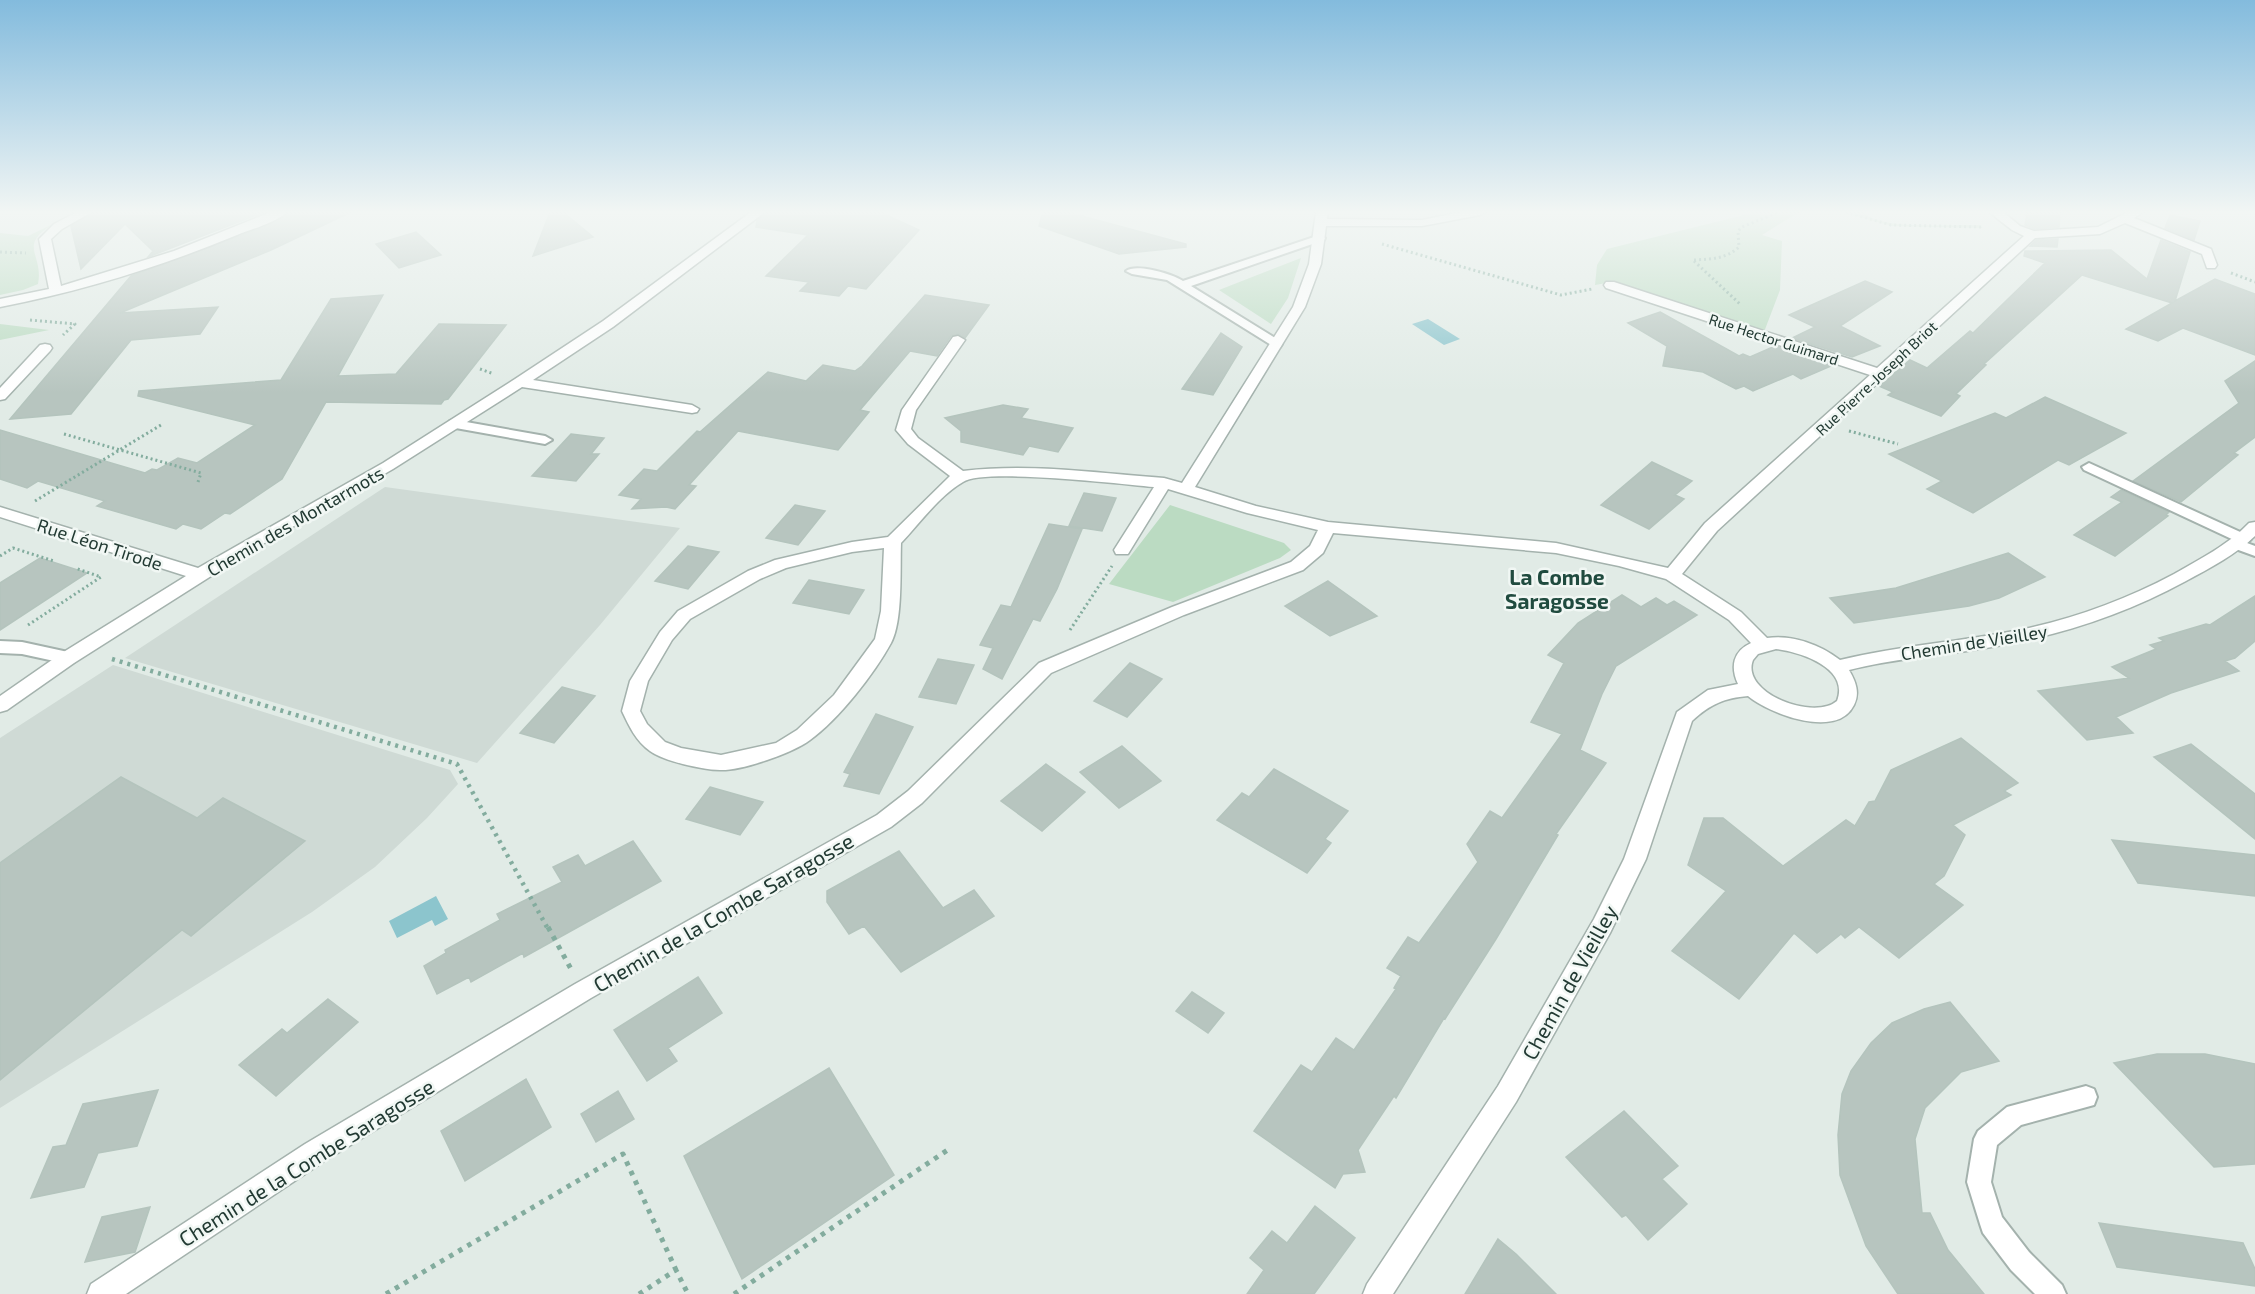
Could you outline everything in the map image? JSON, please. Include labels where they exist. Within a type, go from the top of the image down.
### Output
[{"type":"street","points":[[52,272],[56,290]]},
{"type":"street","points":[[0,303],[118,272]]},
{"type":"street","name":"Chemin des Montarmots","points":[[0,705],[75,654],[201,575],[295,517],[388,466],[455,424],[608,324],[678,272]]},
{"type":"street","points":[[1187,488],[1299,307],[1312,272]]},
{"type":"street","name":"Rue Pierre-Joseph Briot","points":[[1672,575],[1711,527],[1991,272]]},
{"type":"street","name":"Rue Hector Guimard","points":[[1610,285],[1880,374]]},
{"type":"street","points":[[958,340],[909,410],[903,430],[913,441],[960,476]]},
{"type":"street","points":[[0,396],[45,348]]},
{"type":"street","points":[[520,382],[692,410]]},
{"type":"street","points":[[892,542],[890,612],[884,640],[841,699],[804,735],[781,749],[721,764],[679,755],[658,747],[640,729],[631,711],[639,681],[666,636],[684,615],[754,575],[781,564],[852,547],[892,542],[960,476],[995,472],[1040,473],[1164,483],[1187,488],[1253,510],[1329,527],[1556,548],[1672,575],[1735,616],[1762,644]]},
{"type":"street","points":[[1122,550],[1164,483]]},
{"type":"street","name":"Rue Léon Tirode","points":[[5,514],[201,575]]},
{"type":"street","name":"Chemin de la Combe Saragosse","points":[[101,1294],[314,1153],[583,992],[884,821],[915,797],[1045,668],[1178,611],[1297,566],[1317,549],[1329,527]]},
{"type":"street","name":"Chemin de Vieilley","points":[[1837,667],[1869,658],[1998,640],[2059,628],[2174,581],[2248,540]]},
{"type":"street","points":[[1762,644],[1792,645],[1809,650],[1837,667],[1846,678],[1850,690],[1849,700],[1842,708],[1830,714],[1815,716],[1798,714],[1765,700],[1752,689],[1740,667],[1743,657],[1750,649],[1762,644]]},
{"type":"street","name":"Chemin de Vieilley","points":[[1377,1294],[1507,1094],[1602,926],[1635,859],[1684,717],[1702,701],[1719,692],[1752,689]]},
{"type":"lane","points":[[1141,272],[1170,277],[1276,344]]},
{"type":"lane","points":[[1182,285],[1219,272]]},
{"type":"lane","points":[[455,424],[545,440]]},
{"type":"lane","name":"Chemin de Vieilley","points":[[2089,467],[2248,540]]},
{"type":"lane","points":[[0,647],[75,654]]},
{"type":"lane","points":[[2053,1294],[2020,1261],[1992,1224],[1979,1182],[1986,1139],[2015,1115],[2086,1097]]},
{"type":"path","points":[[1480,272],[1561,295],[1610,285]]},
{"type":"path","points":[[1708,272],[1740,302],[1743,309],[1741,328]]},
{"type":"path","points":[[27,297],[25,312],[8,318],[75,324],[57,342],[45,348]]},
{"type":"path","points":[[1828,423],[1853,433],[1898,444]]},
{"type":"path","points":[[5,514],[161,425]]},
{"type":"path","points":[[64,434],[201,472],[197,485]]},
{"type":"path","points":[[0,556],[13,548],[54,561]]},
{"type":"path","points":[[27,626],[101,577],[75,568]]},
{"type":"path","points":[[75,654],[457,764],[583,992]]},
{"type":"path","points":[[734,1294],[949,1149]]},
{"type":"path","points":[[386,1294],[623,1154],[688,1294]]},
{"type":"path","points":[[639,1294],[676,1270]]},
{"type":"shaded area","points":[[385,487],[680,528],[600,625],[477,763],[125,658]]},
{"type":"shaded area","points":[[113,665],[450,770],[458,784],[427,818],[375,867],[312,912],[0,1108],[0,738]]},
{"type":"green space","points":[[0,272],[39,272],[38,284],[0,295]]},
{"type":"green space","points":[[1264,272],[1296,272],[1288,298],[1271,324],[1219,290]]},
{"type":"green space","points":[[1596,272],[1781,272],[1780,290],[1764,332],[1612,282],[1595,285]]},
{"type":"green space","points":[[0,324],[49,330],[0,340]]},
{"type":"green space","points":[[1170,505],[1284,543],[1291,550],[1280,558],[1173,602],[1109,584]]},
{"type":"water","points":[[1428,319],[1460,339],[1444,345],[1412,324]]},
{"type":"water","points":[[436,896],[448,919],[435,926],[432,920],[397,938],[389,921]]},
{"type":"building","points":[[141,272],[217,272],[120,313],[218,307],[200,334],[131,340],[71,414],[10,419],[131,276]]},
{"type":"building","points":[[770,272],[881,272],[866,289],[848,286],[839,296],[800,291],[809,282],[766,276]]},
{"type":"building","points":[[2035,272],[2139,272],[2147,279],[2149,272],[2184,272],[2175,301],[2215,279],[2255,294],[2255,355],[2183,328],[2158,341],[2126,329],[2172,303],[2082,275],[1984,364],[1986,365],[1956,394],[1960,396],[1941,416],[1888,395],[1893,392],[1879,386],[1910,360],[1927,368],[1970,331],[1973,333]]},
{"type":"building","points":[[1865,281],[1892,292],[1840,326],[1880,346],[1852,357],[1792,338],[1815,327],[1789,315]]},
{"type":"building","points":[[383,295],[338,376],[396,374],[439,324],[506,325],[448,399],[441,404],[326,402],[282,479],[230,514],[225,513],[201,529],[183,524],[176,529],[97,506],[105,501],[38,481],[27,488],[0,479],[0,430],[145,473],[152,469],[157,470],[178,458],[197,463],[255,425],[138,396],[139,391],[281,380],[331,299]]},
{"type":"building","points":[[925,295],[989,305],[965,338],[958,334],[951,336],[937,356],[910,351],[860,410],[869,412],[838,450],[738,431],[689,485],[696,486],[675,509],[666,507],[632,509],[641,499],[619,495],[644,469],[657,471],[697,431],[700,432],[768,372],[806,381],[823,365],[855,371]]},
{"type":"building","points":[[1660,312],[1739,356],[1743,354],[1750,357],[1775,346],[1833,365],[1801,379],[1793,374],[1753,391],[1744,386],[1736,389],[1703,372],[1663,366],[1667,346],[1628,323]]},
{"type":"building","points":[[1221,333],[1242,347],[1213,395],[1182,389]]},
{"type":"building","points":[[2255,361],[2255,437],[2234,453],[2238,455],[2181,502],[2133,481],[2239,403],[2225,381]]},
{"type":"building","points":[[2045,397],[2126,433],[2069,465],[2058,460],[1973,513],[1927,489],[1942,481],[1889,454],[1995,413],[2006,418]]},
{"type":"building","points":[[1003,405],[1028,409],[1021,418],[1073,428],[1058,452],[1029,446],[1023,455],[961,442],[961,431],[945,418]]},
{"type":"building","points":[[571,434],[604,438],[591,454],[599,454],[576,481],[532,476]]},
{"type":"building","points":[[1652,462],[1692,481],[1675,495],[1684,499],[1649,529],[1601,505]]},
{"type":"building","points":[[2121,490],[2169,512],[2166,515],[2168,516],[2115,556],[2074,535],[2122,502],[2111,497]]},
{"type":"building","points":[[1084,493],[1116,498],[1102,531],[1069,526]]},
{"type":"building","points":[[795,505],[825,511],[798,545],[766,538]]},
{"type":"building","points":[[1049,524],[1082,529],[1057,589],[1040,621],[1033,619],[1002,679],[983,669],[993,648],[980,645],[1001,605],[1011,607]]},
{"type":"building","points":[[688,546],[719,552],[688,589],[655,581]]},
{"type":"building","points":[[2008,553],[2045,577],[1999,598],[1969,606],[1854,623],[1830,598],[1896,588]]},
{"type":"building","points":[[40,558],[87,573],[0,630],[0,583]]},
{"type":"building","points":[[809,580],[864,590],[849,614],[793,603]]},
{"type":"building","points":[[1328,581],[1377,616],[1330,636],[1285,606]]},
{"type":"building","points":[[1622,595],[1641,607],[1656,598],[1667,605],[1674,601],[1697,615],[1616,666],[1602,694],[1580,750],[1606,763],[1556,834],[1558,835],[1496,939],[1444,1018],[1396,1098],[1394,1096],[1358,1150],[1365,1172],[1343,1174],[1335,1188],[1254,1131],[1301,1065],[1312,1072],[1336,1038],[1354,1050],[1396,989],[1394,988],[1401,976],[1387,968],[1408,937],[1419,943],[1478,862],[1467,844],[1490,811],[1502,818],[1562,734],[1531,722],[1564,663],[1548,655],[1578,623]]},
{"type":"building","points":[[2255,596],[2255,641],[2235,658],[2225,661],[2239,671],[2171,693],[2116,717],[2133,733],[2087,740],[2038,691],[2129,678],[2112,667],[2156,649],[2150,645],[2164,641],[2159,638],[2206,624],[2210,625]]},
{"type":"building","points":[[938,659],[974,665],[956,704],[919,697]]},
{"type":"building","points":[[1130,663],[1162,679],[1127,717],[1094,701]]},
{"type":"building","points":[[562,687],[595,696],[554,743],[520,733]]},
{"type":"building","points":[[876,714],[913,727],[879,794],[844,786],[850,774],[844,772]]},
{"type":"building","points":[[1961,738],[2018,783],[2004,791],[2011,795],[1953,825],[1965,835],[1944,876],[1934,884],[1963,905],[1899,958],[1859,927],[1845,938],[1841,934],[1817,953],[1794,933],[1739,999],[1672,951],[1726,891],[1688,865],[1704,818],[1723,818],[1783,866],[1846,820],[1855,826],[1869,802],[1875,801],[1891,770]]},
{"type":"building","points":[[2191,744],[2255,794],[2255,839],[2154,757]]},
{"type":"building","points":[[1122,746],[1161,781],[1119,808],[1080,772]]},
{"type":"building","points":[[1046,764],[1085,792],[1042,831],[1001,801]]},
{"type":"building","points":[[1274,769],[1348,811],[1325,839],[1331,843],[1307,873],[1217,820],[1242,793],[1249,797]]},
{"type":"building","points":[[121,777],[197,818],[223,798],[305,841],[191,936],[182,930],[0,1080],[0,863]]},
{"type":"building","points":[[710,787],[763,802],[740,835],[686,819]]},
{"type":"building","points":[[2112,840],[2255,855],[2255,896],[2138,883]]},
{"type":"building","points":[[633,841],[661,881],[524,957],[523,953],[471,982],[469,977],[437,994],[424,966],[446,953],[445,950],[500,920],[497,914],[562,882],[553,867],[578,855],[585,866]]},
{"type":"building","points":[[899,851],[943,908],[974,890],[994,916],[901,972],[864,926],[849,934],[827,902],[827,891]]},
{"type":"building","points":[[698,977],[722,1013],[668,1048],[677,1061],[647,1081],[614,1030]]},
{"type":"building","points":[[1192,992],[1224,1013],[1208,1033],[1176,1011]]},
{"type":"building","points":[[328,999],[358,1022],[276,1096],[239,1065],[282,1029],[287,1033]]},
{"type":"building","points":[[1950,1002],[1999,1061],[1961,1072],[1925,1108],[1915,1139],[1922,1213],[1930,1213],[1948,1250],[1984,1294],[1898,1294],[1866,1246],[1840,1175],[1838,1135],[1842,1094],[1851,1071],[1871,1043],[1892,1023],[1924,1009]]},
{"type":"building","points":[[2157,1054],[2205,1054],[2255,1064],[2255,1164],[2214,1167],[2114,1063]]},
{"type":"building","points":[[829,1068],[894,1175],[742,1279],[684,1156]]},
{"type":"building","points":[[526,1079],[551,1127],[465,1181],[441,1131]]},
{"type":"building","points":[[158,1090],[137,1146],[98,1153],[84,1187],[31,1198],[53,1147],[66,1145],[83,1104]]},
{"type":"building","points":[[618,1091],[634,1119],[596,1142],[581,1114]]},
{"type":"building","points":[[1624,1111],[1678,1166],[1662,1179],[1687,1204],[1648,1240],[1626,1215],[1622,1217],[1566,1157]]},
{"type":"building","points":[[1315,1206],[1355,1238],[1314,1294],[1247,1294],[1264,1270],[1250,1258],[1272,1231],[1287,1243]]},
{"type":"building","points":[[150,1207],[135,1252],[85,1262],[102,1217]]},
{"type":"building","points":[[2099,1223],[2243,1243],[2255,1269],[2255,1286],[2117,1267]]},
{"type":"building","points":[[1498,1239],[1516,1254],[1556,1294],[1465,1294]]},
{"type":"district","name":"La Combe Saragosse","points":[[1557,588]]}]
